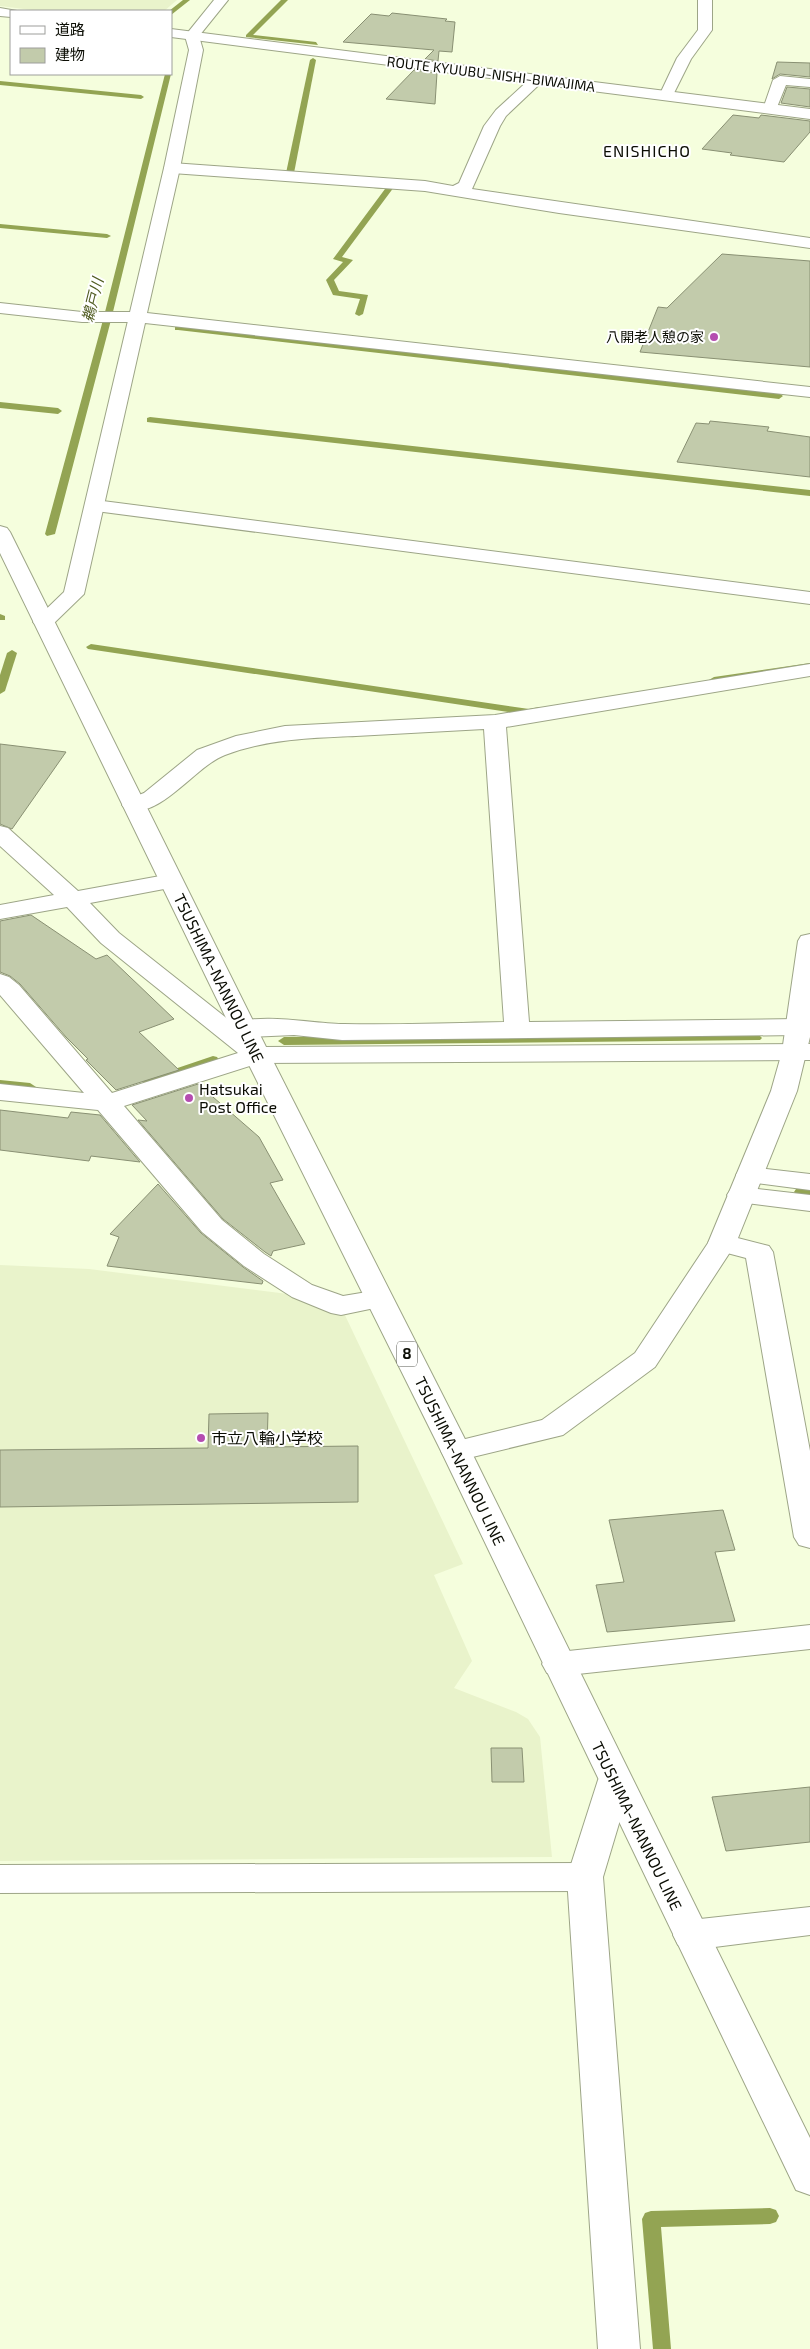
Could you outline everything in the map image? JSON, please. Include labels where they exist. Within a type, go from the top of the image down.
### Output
[{"type":"street","points":[[44,622],[74,594],[95,506],[130,317],[172,168],[196,50],[192,36],[221,0]]},
{"type":"street","points":[[666,96],[684,58],[705,30],[705,0]]},
{"type":"street","name":"ROUTE KYUUBU-NISHI-BIWAJIMA","points":[[172,33],[810,114]]},
{"type":"street","points":[[454,191],[466,186],[492,126],[501,113],[538,80]]},
{"type":"street","points":[[770,109],[780,80],[810,83]]},
{"type":"street","points":[[172,168],[425,186],[810,243]]},
{"type":"street","points":[[0,308],[89,317],[130,317],[810,392]]},
{"type":"street","points":[[95,506],[810,598]]},
{"type":"street","name":"TSUSHIMA-NANNOU LINE","points":[[0,532],[244,1030],[456,1451],[810,2178]]},
{"type":"street","points":[[134,805],[152,798],[205,755],[236,743],[285,733],[495,722],[810,670]]},
{"type":"street","points":[[495,722],[517,1031]]},
{"type":"street","points":[[0,833],[73,899],[110,938],[257,1056]]},
{"type":"street","points":[[0,912],[171,881]]},
{"type":"street","points":[[456,1451],[552,1428],[645,1360],[722,1243],[784,1091],[801,1043],[810,942]]},
{"type":"street","points":[[0,982],[10,990],[212,1226],[254,1260],[302,1291],[342,1306],[379,1300]]},
{"type":"street","points":[[244,1030],[294,1028],[342,1032],[517,1031],[801,1043]]},
{"type":"street","points":[[0,1092],[108,1103],[257,1056],[801,1043]]},
{"type":"street","points":[[746,1185],[810,1182]]},
{"type":"street","points":[[746,1185],[810,1203]]},
{"type":"street","points":[[722,1243],[759,1252],[810,1537]]},
{"type":"street","points":[[559,1664],[810,1637]]},
{"type":"street","points":[[615,1780],[585,1877],[619,2349]]},
{"type":"street","points":[[0,1879],[585,1877]]},
{"type":"street","points":[[691,1935],[810,1921]]},
{"type":"shaded area","points":[[0,0],[177,0],[165,10],[32,10],[0,6]]},
{"type":"shaded area","name":"市立八輪小学校","points":[[0,1265],[89,1269],[296,1295],[343,1311],[463,1564],[434,1575],[472,1661],[454,1688],[516,1712],[528,1719],[540,1737],[552,1857],[0,1861]]},
{"type":"building","points":[[392,13],[447,19],[445,21],[455,22],[452,52],[439,51],[438,61],[425,59],[434,50],[343,42],[371,14],[389,16]]},
{"type":"building","points":[[777,62],[810,63],[810,77],[780,74],[772,79]]},
{"type":"building","points":[[414,70],[437,73],[435,104],[386,99]]},
{"type":"building","points":[[787,87],[810,89],[810,107],[781,103]]},
{"type":"building","points":[[733,115],[759,118],[761,115],[810,121],[810,132],[784,162],[730,155],[732,153],[702,149]]},
{"type":"building","points":[[722,254],[810,261],[810,367],[640,352],[658,307],[667,308]]},
{"type":"building","points":[[710,421],[769,427],[767,431],[810,437],[810,477],[677,462],[696,423],[709,424]]},
{"type":"building","points":[[0,744],[66,752],[12,829],[0,824]]},
{"type":"building","points":[[31,915],[96,959],[107,955],[174,1019],[139,1032],[179,1070],[116,1090],[86,1060],[88,1059],[66,1037],[20,984],[10,976],[0,972],[0,921]]},
{"type":"building","points":[[198,1084],[259,1137],[283,1180],[270,1183],[305,1244],[273,1251],[271,1256],[265,1252],[223,1219],[138,1120],[147,1121],[132,1105]]},
{"type":"building","points":[[0,1110],[68,1118],[71,1112],[100,1115],[140,1162],[91,1156],[89,1161],[0,1150]]},
{"type":"building","points":[[158,1184],[201,1233],[263,1281],[262,1284],[107,1266],[119,1237],[110,1234]]},
{"type":"building","points":[[268,1413],[267,1447],[358,1446],[358,1502],[0,1507],[0,1450],[208,1448],[209,1414]]},
{"type":"building","points":[[723,1510],[735,1550],[715,1552],[735,1621],[607,1632],[596,1585],[624,1582],[609,1520]]},
{"type":"building","points":[[491,1748],[522,1748],[524,1782],[492,1782]]},
{"type":"building","points":[[810,1787],[810,1842],[726,1851],[712,1797]]},
{"type":"waterway","name":"鵜戸川","points":[[172,12],[187,0]]},
{"type":"waterway","points":[[285,0],[248,36],[316,44]]},
{"type":"waterway","points":[[290,173],[313,60]]},
{"type":"waterway","name":"鵜戸川","points":[[50,534],[107,320],[168,75]]},
{"type":"waterway","points":[[0,83],[141,97]]},
{"type":"waterway","points":[[359,314],[365,297],[336,293],[330,280],[349,260],[337,259],[390,187],[376,186]]},
{"type":"waterway","points":[[0,226],[107,236]]},
{"type":"waterway","points":[[178,328],[779,396]]},
{"type":"waterway","points":[[0,405],[58,411]]},
{"type":"waterway","points":[[150,420],[810,493]]},
{"type":"waterway","points":[[91,647],[529,712],[539,710]]},
{"type":"waterway","name":"鵜戸川","points":[[0,691],[12,653]]},
{"type":"waterway","points":[[714,680],[810,666]]},
{"type":"waterway","points":[[284,1041],[756,1038]]},
{"type":"waterway","points":[[149,1082],[213,1060]]},
{"type":"waterway","points":[[0,1084],[30,1087]]},
{"type":"waterway","points":[[800,1192],[810,1193]]},
{"type":"waterway","points":[[662,2349],[651,2219],[770,2216]]},
{"type":"place","name":"八開老人憩の家","points":[[714,337]]},
{"type":"place","name":"Hatsukai Post Office","points":[[189,1098]]},
{"type":"place","name":"市立八輪小学校","points":[[201,1438]]},
{"type":"district","name":"ENISHICHO","points":[[647,151]]}]
